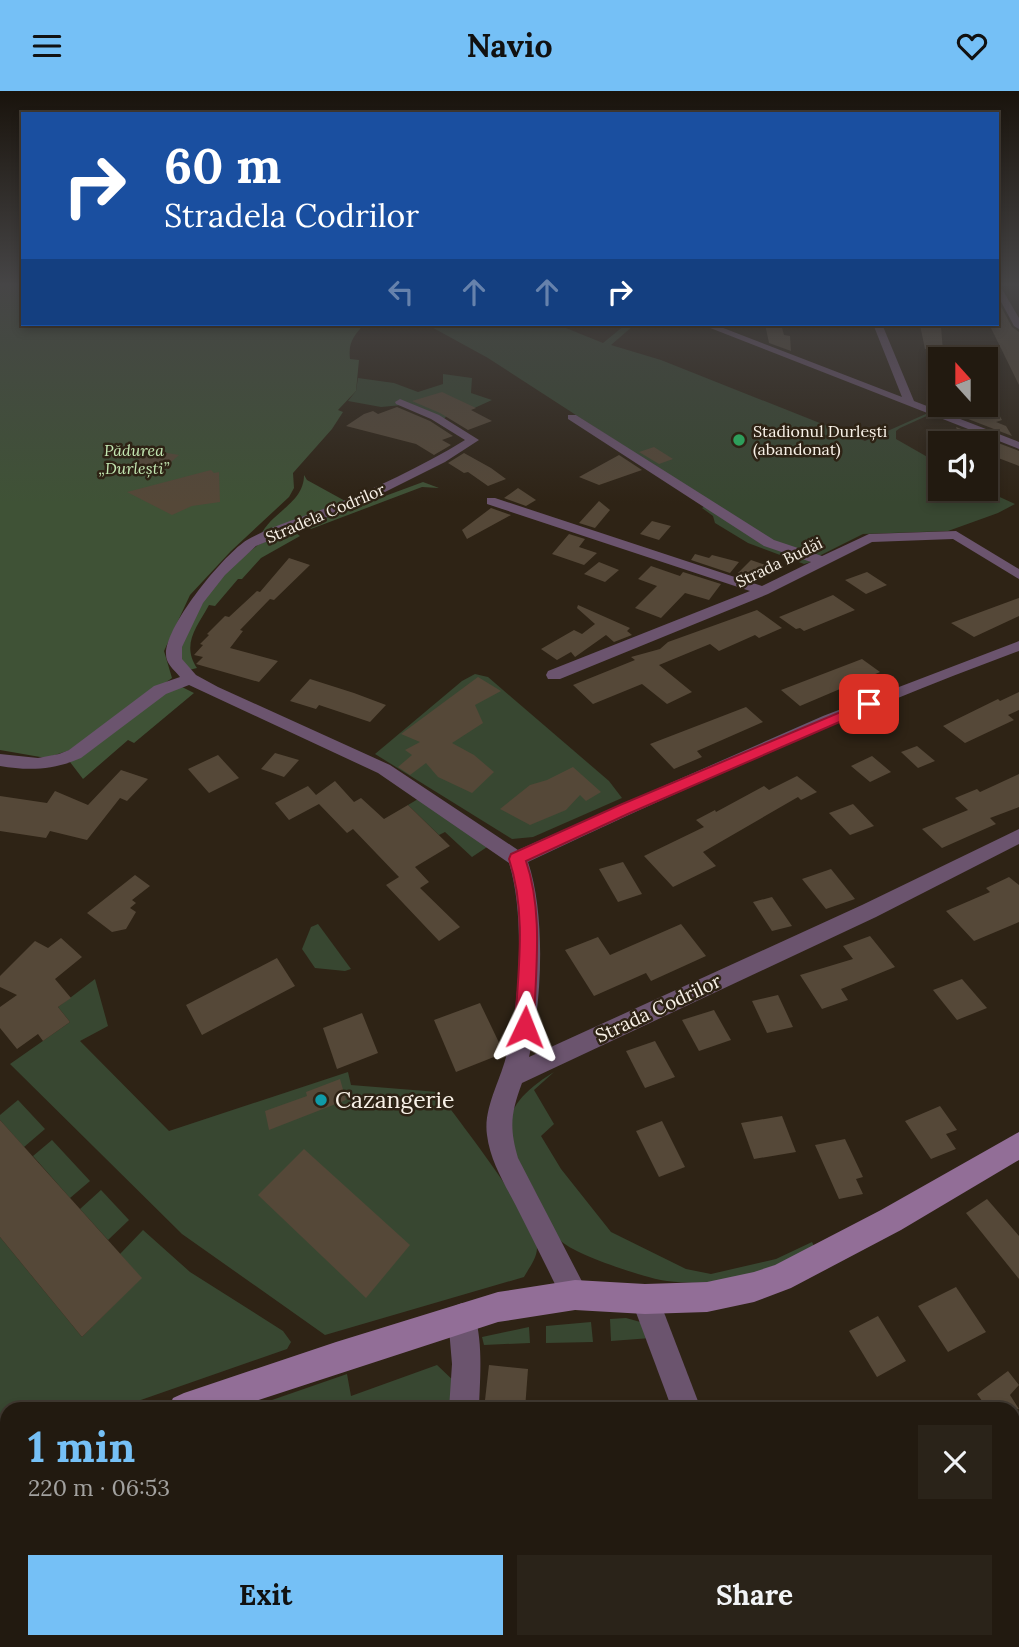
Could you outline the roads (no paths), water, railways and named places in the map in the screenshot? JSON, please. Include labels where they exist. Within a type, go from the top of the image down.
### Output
[{"type":"street","points":[[802,358],[1019,446]]},
{"type":"street","points":[[892,358],[909,401]]},
{"type":"street","name":"Stradela Codrilor","points":[[190,679],[174,660],[174,647],[196,602],[239,552],[250,543],[408,477],[473,440],[438,419],[400,402]]},
{"type":"street","points":[[572,417],[769,543],[822,561]]},
{"type":"street","points":[[491,501],[763,591]]},
{"type":"street","name":"Strada Budăi","points":[[554,675],[763,591],[869,538],[956,535],[1019,575]]},
{"type":"street","points":[[517,859],[792,736],[947,672],[1019,646]]},
{"type":"street","points":[[0,760],[27,765],[61,761],[75,754],[160,690],[190,679],[384,769],[517,859],[524,880],[529,918],[525,1027],[513,1076],[500,1109],[499,1135],[507,1162],[575,1295]]},
{"type":"street","name":"Strada Codrilor","points":[[513,1076],[869,911],[1019,835]]},
{"type":"street","points":[[205,1402],[498,1307],[575,1295],[645,1299],[707,1297],[781,1278],[891,1220],[1019,1146]]},
{"type":"street","points":[[645,1299],[684,1402]]},
{"type":"street","points":[[462,1317],[466,1364],[464,1402]]},
{"type":"place","name":"Stadionul Durlești (abandonat)","points":[[739,440]]},
{"type":"place","name":"Cazangerie","points":[[321,1100]]},
{"type":"park label","name":"Pădurea „Durlești”","points":[[134,459]]}]
